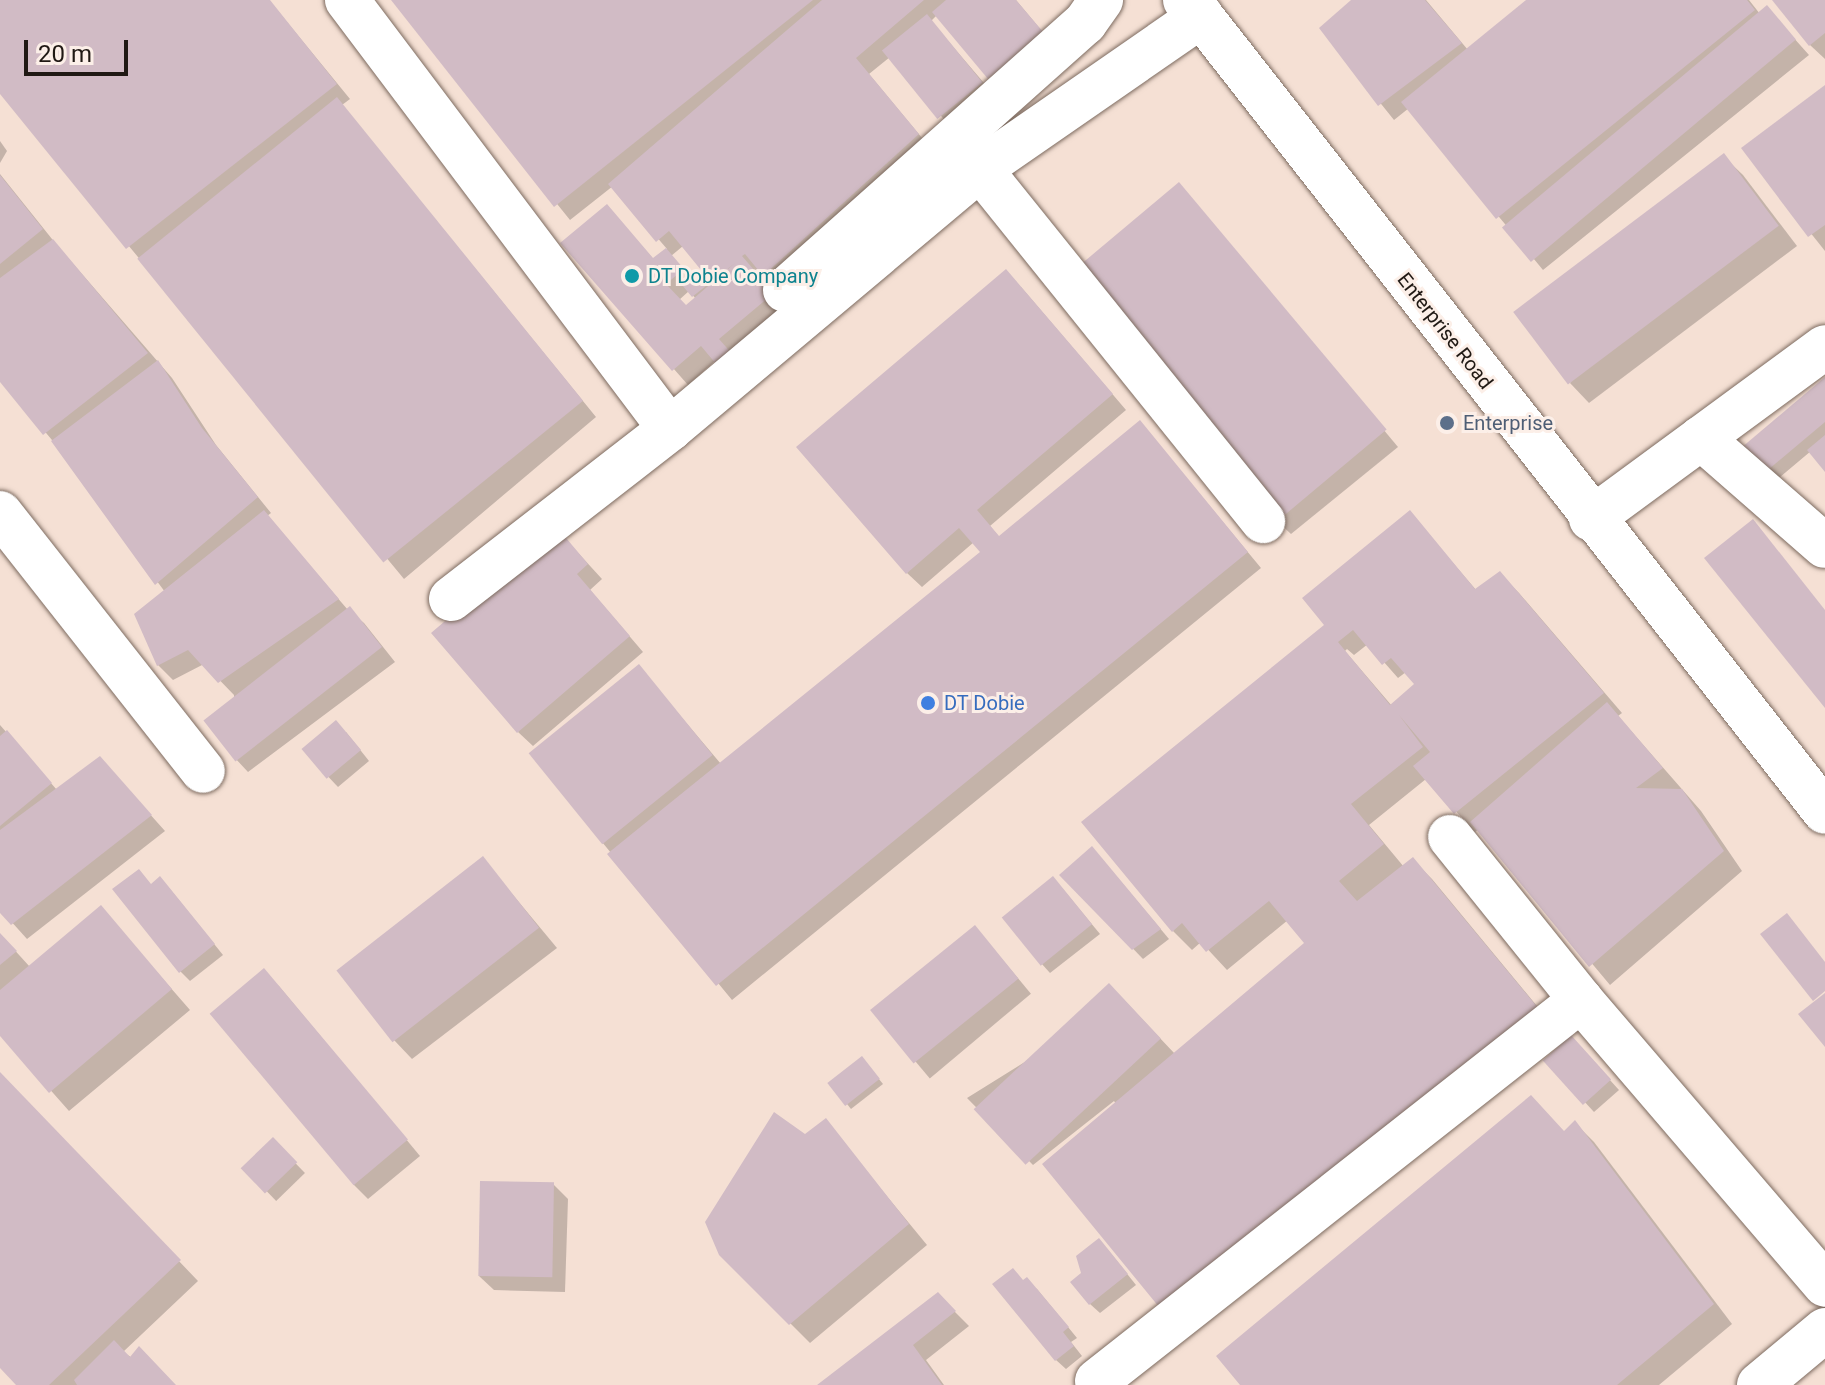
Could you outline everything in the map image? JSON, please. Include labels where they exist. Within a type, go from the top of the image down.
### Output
[{"type":"main road","points":[[347,0],[670,429]]},
{"type":"main road","points":[[785,290],[1085,23],[1104,1]]},
{"type":"main road","points":[[451,599],[670,429],[980,169],[1193,8]]},
{"type":"main road","name":"Enterprise Road","points":[[1193,8],[1591,519],[1825,812]]},
{"type":"main road","points":[[980,169],[1263,521]]},
{"type":"main road","points":[[1591,519],[1825,347]]},
{"type":"main road","points":[[1701,438],[1825,546]]},
{"type":"main road","points":[[0,513],[203,771]]},
{"type":"main road","points":[[1450,837],[1581,1000],[1825,1285]]},
{"type":"main road","points":[[1097,1381],[1581,1000]]},
{"type":"main road","points":[[1759,1385],[1825,1330]]},
{"type":"building","points":[[0,0],[270,0],[337,84],[126,249],[0,94]]},
{"type":"building","points":[[391,0],[813,0],[554,207]]},
{"type":"building","points":[[822,0],[924,0],[856,58],[919,134],[763,276],[745,254],[742,256],[774,293],[719,339],[741,364],[727,377],[701,346],[672,371],[560,243],[607,204],[653,258],[666,248],[684,269],[666,284],[686,305],[735,263],[692,297],[682,285],[701,270],[669,231],[656,242],[608,184]]},
{"type":"building","points":[[946,0],[1016,0],[1044,33],[988,79],[932,12]]},
{"type":"building","points":[[1351,0],[1425,0],[1462,43],[1378,106],[1319,28]]},
{"type":"building","points":[[1526,0],[1747,0],[1755,10],[1496,219],[1401,102]]},
{"type":"building","points":[[1772,0],[1825,0],[1825,33],[1809,46]]},
{"type":"building","points":[[1767,5],[1796,39],[1531,262],[1502,227]]},
{"type":"building","points":[[927,14],[982,82],[937,119],[882,51]]},
{"type":"building","points":[[1825,85],[1825,225],[1808,237],[1741,148]]},
{"type":"building","points":[[337,97],[583,401],[383,563],[137,259]]},
{"type":"building","points":[[1724,153],[1779,226],[1568,385],[1513,312]]},
{"type":"building","points":[[0,175],[43,229],[0,264]]},
{"type":"building","points":[[1179,182],[1387,429],[1278,521],[1070,273]]},
{"type":"building","points":[[53,239],[148,353],[43,435],[0,382],[0,278]]},
{"type":"building","name":"DT Dobie","points":[[1006,269],[1113,394],[977,510],[999,536],[1140,420],[1248,552],[716,986],[607,854],[980,552],[959,528],[906,574],[796,447]]},
{"type":"building","points":[[158,360],[202,428],[258,497],[155,585],[51,441]]},
{"type":"building","points":[[1825,377],[1825,422],[1763,474],[1741,448]]},
{"type":"building","points":[[1825,435],[1825,472],[1807,450]]},
{"type":"building","points":[[264,510],[339,599],[218,683],[188,650],[157,666],[134,614]]},
{"type":"building","points":[[1410,510],[1475,589],[1500,571],[1604,693],[1454,814],[1413,766],[1430,752],[1399,715],[1423,747],[1351,804],[1384,844],[1339,881],[1357,901],[1413,857],[1543,1014],[1168,1318],[1042,1164],[1304,943],[1269,901],[1206,952],[1182,923],[1172,932],[1081,822],[1324,625],[1302,598]],"holes":[[[1353,630],[1382,665],[1391,658],[1414,684],[1390,705],[1338,642]]]},
{"type":"building","points":[[1753,519],[1825,610],[1825,708],[1704,558]]},
{"type":"building","points":[[556,526],[588,564],[577,574],[630,636],[517,733],[431,633]]},
{"type":"building","points":[[350,606],[382,647],[235,761],[203,721]]},
{"type":"building","points":[[639,664],[713,755],[602,844],[529,753]]},
{"type":"building","points":[[1607,702],[1663,768],[1636,788],[1682,789],[1724,851],[1589,967],[1470,822]]},
{"type":"building","points":[[336,720],[361,750],[327,779],[302,749]]},
{"type":"building","points":[[7,730],[52,783],[0,826],[0,736]]},
{"type":"building","points":[[100,756],[152,815],[11,925],[0,913],[0,830]]},
{"type":"building","points":[[1092,846],[1161,929],[1132,950],[1059,875]]},
{"type":"building","points":[[483,856],[539,928],[392,1042],[336,971]]},
{"type":"building","points":[[139,869],[151,884],[160,876],[215,944],[179,973],[112,889]]},
{"type":"building","points":[[1053,876],[1092,924],[1041,966],[1002,918]]},
{"type":"building","points":[[101,905],[172,989],[49,1093],[0,1036],[0,990]]},
{"type":"building","points":[[1787,913],[1825,962],[1825,991],[1813,1001],[1760,934]]},
{"type":"building","points":[[975,925],[1018,979],[914,1064],[870,1010]]},
{"type":"building","points":[[0,933],[17,951],[0,965]]},
{"type":"building","points":[[264,968],[408,1140],[354,1185],[210,1014]]},
{"type":"building","points":[[1109,983],[1161,1039],[1026,1165],[974,1109]]},
{"type":"building","points":[[1825,993],[1825,1047],[1798,1014]]},
{"type":"building","points":[[1571,1035],[1611,1080],[1583,1105],[1543,1060]]},
{"type":"building","points":[[862,1056],[880,1079],[845,1106],[827,1083]]},
{"type":"building","points":[[0,1072],[181,1260],[49,1385],[16,1385],[0,1368]]},
{"type":"building","points":[[1531,1095],[1564,1131],[1575,1120],[1714,1304],[1617,1385],[1240,1385],[1216,1356]]},
{"type":"building","points":[[774,1112],[805,1134],[826,1118],[909,1224],[789,1325],[719,1255],[705,1222]]},
{"type":"building","points":[[273,1137],[297,1162],[265,1193],[241,1168]]},
{"type":"building","points":[[480,1181],[554,1182],[552,1277],[478,1276]]},
{"type":"building","points":[[1099,1238],[1128,1274],[1089,1305],[1070,1282],[1081,1273],[1076,1256]]},
{"type":"building","points":[[1013,1268],[1023,1280],[1027,1277],[1069,1327],[1063,1332],[1074,1346],[1055,1361],[992,1284]]},
{"type":"building","points":[[938,1292],[956,1311],[913,1345],[942,1385],[817,1385]]},
{"type":"building","points":[[114,1340],[130,1357],[139,1346],[176,1385],[77,1385],[74,1380]]},
{"type":"place","name":"DT Dobie Company","points":[[632,276]]},
{"type":"place","name":"Enterprise","points":[[1447,423]]},
{"type":"place","name":"DT Dobie","points":[[928,703]]}]
